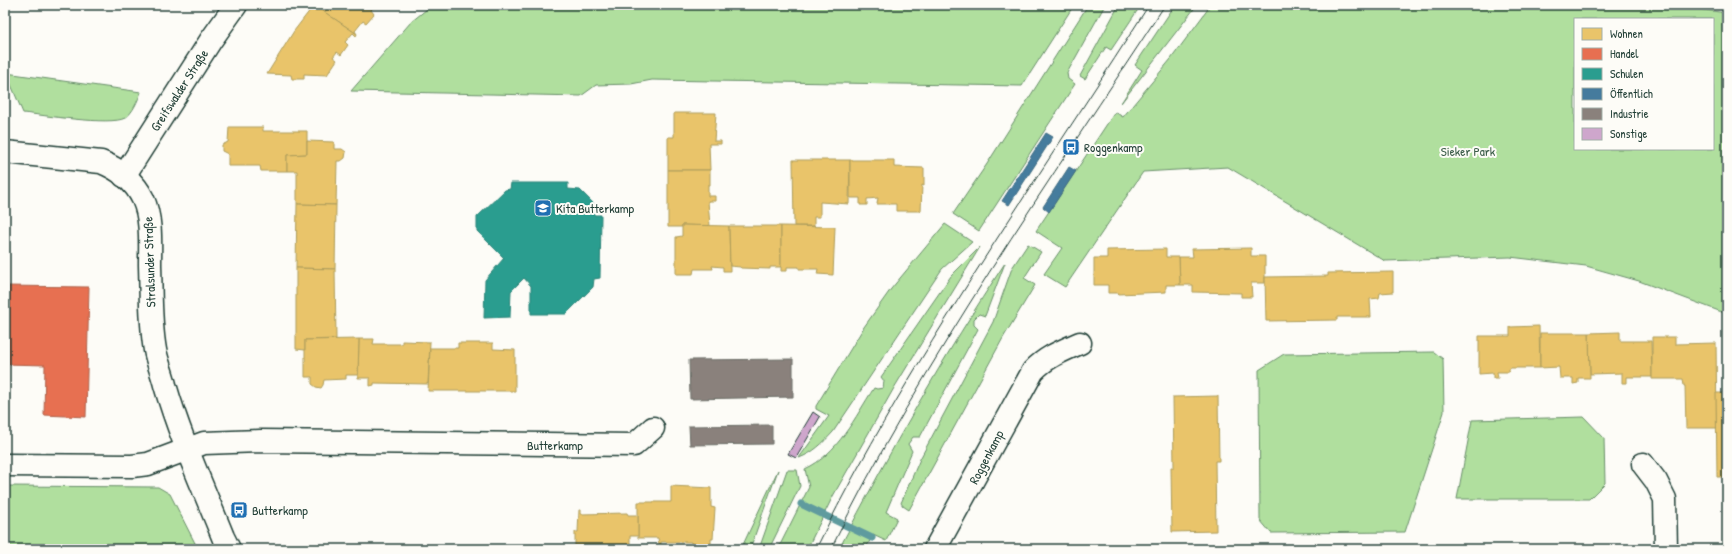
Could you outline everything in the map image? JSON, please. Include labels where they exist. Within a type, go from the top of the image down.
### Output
[{"type":"street","name":"Greifswalder Straße","points":[[124,176],[211,40],[236,5]]},
{"type":"street","name":"Stralsunder Straße","points":[[5,152],[101,162],[113,167],[124,176],[135,186],[143,200],[148,216],[151,318],[156,351],[172,409],[230,549]]},
{"type":"street","name":"Roggenkamp","points":[[935,549],[1033,371],[1042,361],[1080,343]]},
{"type":"street","name":"Butterkamp","points":[[188,449],[204,443],[260,441],[634,445],[653,428]]},
{"type":"street","points":[[5,465],[132,466],[148,464],[188,449]]},
{"type":"street","points":[[1643,464],[1656,481],[1665,499],[1666,549]]},
{"type":"green space","points":[[432,5],[1074,5],[1022,86],[652,80],[631,84],[596,85],[581,96],[351,91],[411,22]]},
{"type":"green space","points":[[1088,5],[1105,5],[1067,73],[1068,79],[1075,84],[979,231],[953,214],[987,164]]},
{"type":"green space","points":[[1119,5],[1141,5],[1111,50],[1106,47],[1085,79],[1080,76]]},
{"type":"green space","points":[[1175,5],[1197,5],[1121,103],[1142,70],[1135,65]]},
{"type":"green space","name":"Sieker Park","points":[[1211,5],[1668,5],[1727,13],[1727,314],[1639,281],[1586,266],[1510,257],[1385,261],[1228,167],[1143,172],[1065,287],[1044,274],[1062,248],[1036,231],[1115,112],[1123,117],[1171,59]]},
{"type":"green space","points":[[6,73],[141,92],[135,106],[128,116],[117,120],[106,121],[60,118],[23,113]]},
{"type":"green space","points":[[945,224],[972,242],[942,269],[833,432],[818,447],[799,458],[829,416],[816,409],[816,406],[864,327],[891,289]]},
{"type":"green space","points":[[1028,244],[1041,252],[1024,278],[1035,285],[1003,338],[909,510],[901,503],[920,459],[993,322],[1012,268]]},
{"type":"green space","points":[[980,247],[894,388],[833,496],[807,549],[778,549],[809,487],[805,469],[827,454],[845,434],[874,388],[883,388],[884,381],[881,377],[951,276]]},
{"type":"green space","points":[[1005,263],[985,316],[979,314],[974,319],[974,325],[978,329],[920,437],[913,437],[908,444],[912,451],[886,512],[897,518],[886,541],[873,535],[867,546],[874,549],[839,549],[918,404],[960,333]]},
{"type":"green space","points":[[1434,352],[1443,359],[1444,412],[1405,532],[1271,533],[1260,520],[1259,370],[1284,354]]},
{"type":"green space","points":[[1584,417],[1604,438],[1605,483],[1589,499],[1457,499],[1472,420]]},
{"type":"green space","points":[[778,470],[750,549],[741,549]]},
{"type":"green space","points":[[787,470],[797,470],[800,486],[769,549],[759,549]]},
{"type":"green space","points":[[5,486],[158,487],[170,494],[198,549],[5,549]]},
{"type":"building: Wohnen","points":[[314,5],[376,5],[371,10],[374,14],[366,23],[363,21],[355,31],[357,34]]},
{"type":"building: Wohnen","points":[[314,5],[357,34],[356,36],[353,33],[345,42],[348,45],[341,55],[337,52],[333,57],[337,60],[327,75],[304,74],[304,79],[292,79],[291,75],[267,74],[294,31]]},
{"type":"building: Wohnen","points":[[674,113],[716,113],[714,141],[721,141],[721,144],[709,144],[710,170],[668,170],[668,137],[674,137]]},
{"type":"building: Wohnen","points":[[229,127],[263,127],[263,131],[307,131],[307,154],[287,155],[287,171],[261,171],[260,166],[228,166],[228,154],[222,151],[222,145],[228,142]]},
{"type":"building: Wohnen","points":[[307,141],[334,142],[334,149],[342,149],[346,152],[345,158],[341,161],[337,161],[336,205],[297,204],[297,171],[287,171],[287,155],[307,154]]},
{"type":"building: Wohnen","points":[[793,160],[850,160],[849,204],[820,202],[820,217],[814,217],[814,226],[794,226]]},
{"type":"building: Wohnen","points":[[850,160],[894,160],[894,167],[924,168],[924,186],[922,185],[921,211],[896,211],[896,204],[877,204],[878,198],[867,199],[867,205],[860,205],[860,198],[850,198]]},
{"type":"building: Wohnen","points":[[668,170],[710,170],[708,196],[715,196],[715,201],[708,201],[710,226],[682,225],[682,227],[668,227]]},
{"type":"building: Wohnen","points":[[297,204],[336,205],[335,269],[296,268]]},
{"type":"building: Wohnen","points":[[682,225],[729,226],[730,271],[723,271],[723,267],[712,266],[713,269],[694,269],[693,274],[676,274],[676,237],[682,236]]},
{"type":"building: Wohnen","points":[[729,226],[781,226],[781,267],[770,267],[770,269],[730,266]]},
{"type":"building: Wohnen","points":[[781,226],[835,227],[833,275],[817,274],[818,269],[799,269],[799,267],[787,267],[787,271],[781,271]]},
{"type":"building: Wohnen","points":[[1251,248],[1251,256],[1265,256],[1265,283],[1251,283],[1252,297],[1241,297],[1241,293],[1193,292],[1193,285],[1180,285],[1179,257],[1193,257],[1192,249]]},
{"type":"building: Wohnen","points":[[1166,249],[1166,257],[1179,257],[1180,285],[1166,285],[1166,292],[1118,294],[1119,293],[1108,293],[1108,285],[1094,285],[1094,258],[1107,258],[1107,250]]},
{"type":"building: Wohnen","points":[[296,268],[335,269],[336,339],[305,340],[305,350],[296,349]]},
{"type":"building: Wohnen","points":[[1393,272],[1393,292],[1380,293],[1379,298],[1370,299],[1371,317],[1337,317],[1337,320],[1266,321],[1265,277],[1328,276],[1328,273]]},
{"type":"building: Wohnen","points":[[1539,326],[1540,368],[1509,368],[1509,372],[1497,372],[1498,378],[1493,378],[1493,373],[1479,374],[1479,336],[1510,336],[1510,327]]},
{"type":"building: Wohnen","points":[[1620,332],[1620,341],[1651,341],[1652,377],[1627,377],[1627,383],[1622,383],[1622,373],[1590,374],[1589,333]]},
{"type":"building: Wohnen","points":[[1540,333],[1589,333],[1590,378],[1578,378],[1578,383],[1573,384],[1573,378],[1560,378],[1559,367],[1540,368]]},
{"type":"building: Wohnen","points":[[1652,337],[1675,337],[1675,344],[1716,343],[1717,428],[1686,428],[1685,386],[1683,379],[1652,379]]},
{"type":"building: Wohnen","points":[[359,339],[374,339],[373,344],[402,344],[402,341],[430,342],[428,384],[374,383],[374,385],[370,386],[370,378],[358,378]]},
{"type":"building: Wohnen","points":[[359,339],[358,375],[346,375],[346,379],[324,380],[321,388],[312,384],[312,377],[305,377],[305,340]]},
{"type":"building: Wohnen","points":[[458,343],[493,343],[493,349],[515,350],[515,391],[428,391],[430,348],[458,348]]},
{"type":"building: Wohnen","points":[[1716,393],[1727,393],[1727,477],[1717,477]]},
{"type":"building: Wohnen","points":[[1218,396],[1219,461],[1215,461],[1216,531],[1172,532],[1171,467],[1174,467],[1173,397]]},
{"type":"building: Wohnen","points":[[671,486],[711,488],[711,507],[715,508],[711,549],[691,549],[691,542],[661,542],[661,544],[659,544],[658,538],[638,538],[638,502],[671,502]]},
{"type":"building: Wohnen","points":[[579,510],[581,510],[581,514],[627,513],[628,515],[638,515],[638,536],[630,536],[630,549],[575,548],[575,532],[578,532]]},
{"type":"building: Handel","points":[[5,286],[89,287],[86,417],[44,415],[45,365],[5,364]]},
{"type":"building: Schulen","points":[[511,183],[568,183],[568,189],[580,190],[594,204],[594,215],[601,215],[600,278],[594,279],[593,287],[566,314],[531,314],[531,286],[524,278],[511,291],[510,317],[484,318],[485,280],[504,258],[477,231],[477,217],[505,190],[510,189]]},
{"type":"building: Öffentlich","points":[[1046,133],[1053,137],[1009,205],[1002,201]]},
{"type":"building: Öffentlich","points":[[1069,167],[1076,171],[1049,212],[1043,207]]},
{"type":"building: Industrie","points":[[793,359],[793,397],[690,399],[689,360]]},
{"type":"building: Industrie","points":[[772,425],[772,444],[690,445],[689,426]]},
{"type":"building: Sonstige","points":[[813,412],[820,417],[796,458],[788,454]]},
{"type":"waterway","points":[[801,504],[872,538]]},
{"type":"tram line","points":[[816,549],[860,464],[932,341],[1149,5]]},
{"type":"tram line","points":[[831,549],[867,478],[906,408],[947,340],[989,272],[1165,5]]},
{"type":"place","name":"Roggenkamp","points":[[1071,147]]},
{"type":"place","name":"Kita Butterkamp","points":[[543,208]]},
{"type":"place","name":"Butterkamp","points":[[239,510]]}]
